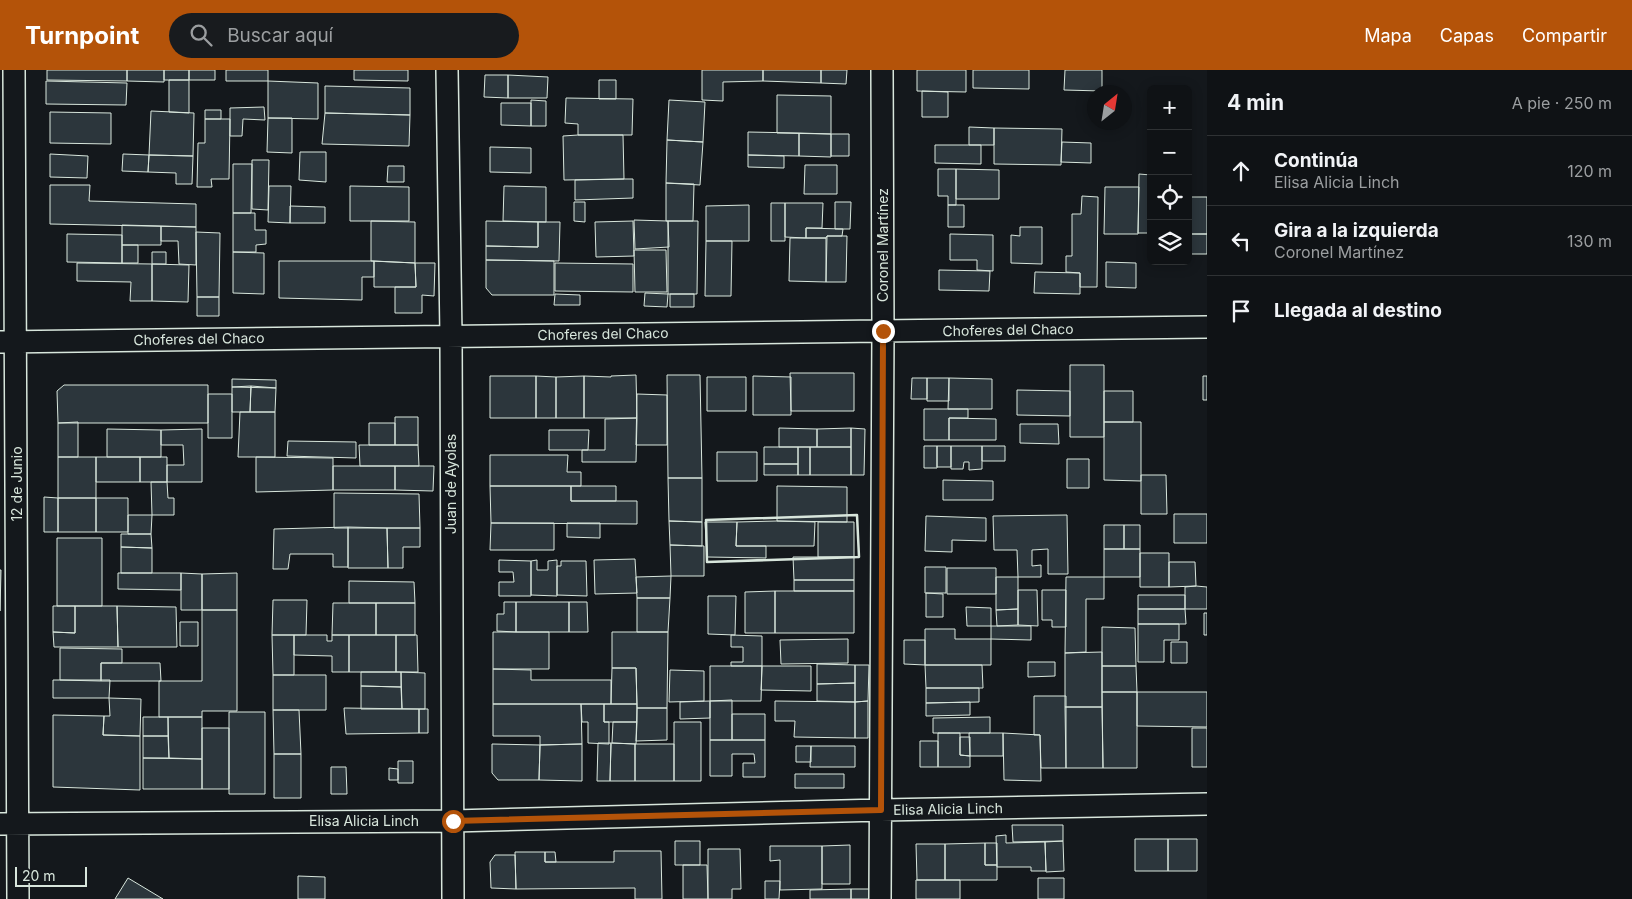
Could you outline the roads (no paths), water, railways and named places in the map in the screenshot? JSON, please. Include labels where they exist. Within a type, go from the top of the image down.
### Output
[{"type":"street","name":"12 de Junio","points":[[14,70],[8,342],[9,824],[18,899]]},
{"type":"street","name":"Juan de Ayolas","points":[[447,70],[451,336],[453,899]]},
{"type":"street","name":"Coronel Martínez","points":[[880,899],[883,331],[882,70]]},
{"type":"street","name":"Choferes del Chaco","points":[[8,342],[1207,327]]},
{"type":"street","name":"Elisa Alicia Linch","points":[[9,824],[453,821],[1207,804]]}]
